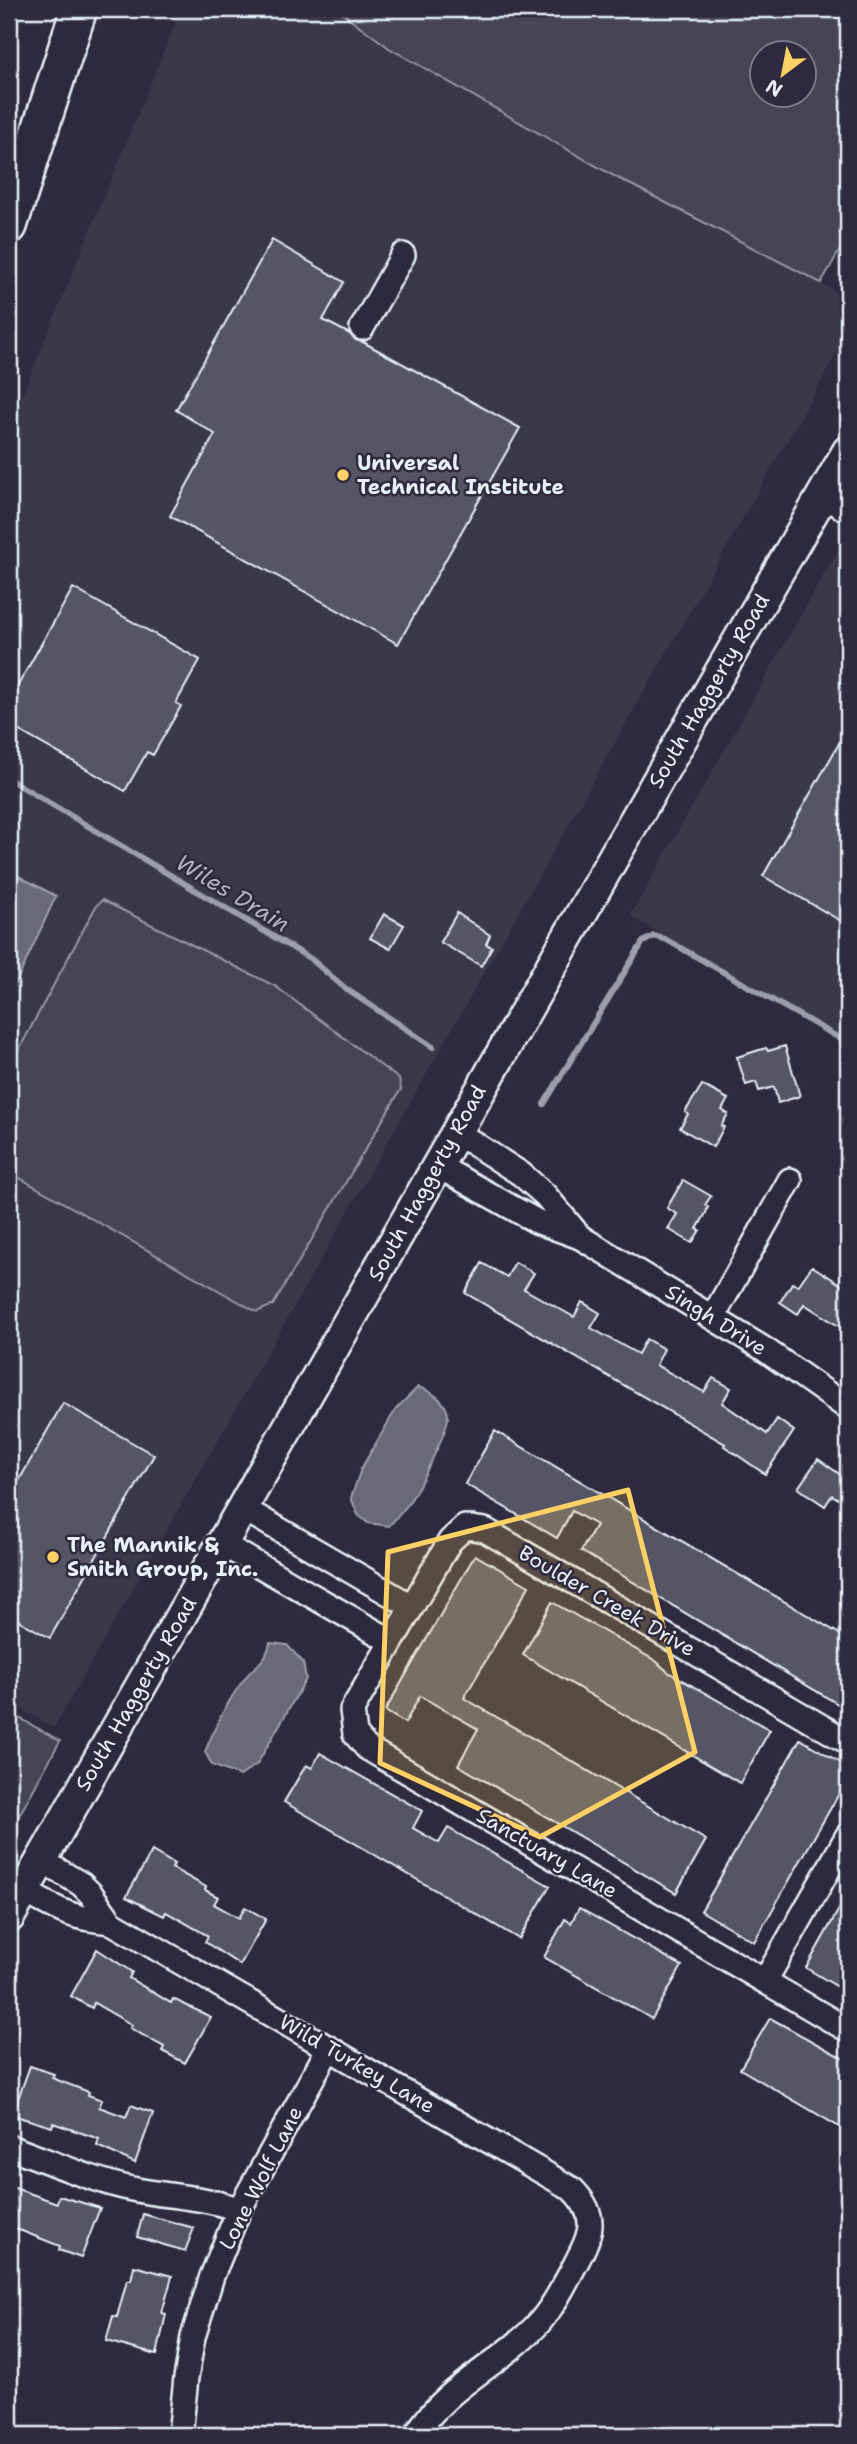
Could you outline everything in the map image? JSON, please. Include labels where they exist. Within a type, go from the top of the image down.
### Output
[{"type":"highway","points":[[12,217],[79,9]]},
{"type":"highway","points":[[12,217],[66,105],[101,9]]},
{"type":"main road","name":"South Haggerty Road","points":[[9,1917],[436,1166],[822,496],[846,459]]},
{"type":"street","points":[[362,328],[403,255]]},
{"type":"street","points":[[822,496],[848,510]]},
{"type":"street","name":"Singh Drive","points":[[456,1132],[521,1174],[545,1195],[580,1237]]},
{"type":"street","name":"Singh Drive","points":[[436,1166],[536,1221],[580,1237],[764,1349],[848,1408]]},
{"type":"street","points":[[713,1317],[790,1180]]},
{"type":"street","points":[[243,1508],[401,1624]]},
{"type":"street","name":"Boulder Creek Drive","points":[[401,1624],[450,1541],[465,1527],[485,1530],[848,1742]]},
{"type":"street","points":[[222,1544],[401,1624]]},
{"type":"street","name":"Sanctuary Lane","points":[[401,1624],[352,1710],[355,1734],[366,1748],[848,2029]]},
{"type":"street","points":[[765,1981],[848,1835]]},
{"type":"street","name":"Wild Turkey Lane","points":[[42,1861],[81,1884],[111,1922],[572,2189],[581,2198],[590,2218],[589,2238],[556,2299],[538,2323],[440,2404],[416,2435]]},
{"type":"street","name":"Wild Turkey Lane","points":[[24,1891],[64,1914],[79,1919],[111,1922]]},
{"type":"street","name":"Lone Wolf Lane","points":[[180,2435],[186,2378],[201,2307],[239,2210],[329,2048]]},
{"type":"street","points":[[9,2147],[120,2186],[224,2204],[239,2210]]},
{"type":"highlighted area","points":[[628,1490],[695,1752],[540,1837],[380,1763],[388,1552]]},
{"type":"shaded area","points":[[181,9],[348,9],[848,299],[848,334],[54,1728],[9,1702],[9,427]]},
{"type":"shaded area","points":[[337,9],[848,9],[848,236],[821,283],[616,177],[389,48]]},
{"type":"shaded area","points":[[848,532],[848,1046],[630,916]]},
{"type":"shaded area","points":[[102,900],[275,986],[399,1079],[401,1089],[273,1305],[257,1312],[9,1172],[9,1068],[96,906]]},
{"type":"shaded area","points":[[9,1712],[60,1741],[9,1834]]},
{"type":"water","points":[[9,871],[56,896],[9,998]]},
{"type":"water","points":[[418,1387],[433,1394],[445,1406],[448,1416],[444,1433],[420,1484],[403,1511],[389,1526],[368,1523],[358,1515],[351,1498],[361,1469],[396,1409]]},
{"type":"water","points":[[270,1643],[287,1645],[303,1662],[306,1679],[257,1764],[240,1776],[212,1765],[205,1752],[228,1704],[245,1678],[263,1659]]},
{"type":"building","name":"Universal Technical Institute","points":[[272,240],[344,282],[323,320],[520,428],[398,644],[170,516],[215,434],[176,410]]},
{"type":"building","points":[[73,588],[200,660],[176,703],[181,706],[153,755],[147,752],[125,791],[9,725],[9,701]]},
{"type":"building","points":[[848,728],[848,925],[763,876]]},
{"type":"building","points":[[457,913],[490,935],[486,944],[492,947],[481,966],[440,942]]},
{"type":"building","points":[[384,914],[404,925],[390,949],[370,938]]},
{"type":"building","points":[[785,1046],[800,1096],[778,1103],[774,1087],[759,1091],[756,1082],[746,1085],[737,1057],[766,1048],[768,1051]]},
{"type":"building","points":[[702,1085],[728,1099],[722,1110],[728,1114],[721,1126],[724,1127],[713,1147],[680,1128],[688,1114],[685,1112]]},
{"type":"building","points":[[683,1180],[711,1196],[697,1229],[700,1230],[692,1243],[668,1229],[677,1214],[667,1208]]},
{"type":"building","points":[[515,1262],[534,1273],[524,1289],[574,1317],[582,1302],[600,1313],[591,1328],[638,1354],[646,1339],[664,1349],[656,1365],[704,1392],[713,1378],[731,1388],[722,1403],[767,1434],[777,1419],[794,1431],[765,1474],[724,1446],[725,1444],[465,1293],[482,1263],[507,1277]]},
{"type":"building","points":[[812,1266],[848,1289],[848,1332],[804,1304],[798,1314],[780,1302],[792,1283],[798,1286]]},
{"type":"building","name":"The Mannik & Smith Group, Inc.","points":[[63,1403],[154,1455],[50,1638],[9,1615],[9,1498]]},
{"type":"building","points":[[495,1431],[848,1639],[848,1710],[581,1551],[596,1525],[572,1511],[557,1538],[465,1484]]},
{"type":"building","points":[[818,1459],[848,1480],[848,1505],[832,1495],[825,1506],[798,1488]]},
{"type":"building","points":[[475,1555],[529,1586],[464,1698],[706,1840],[676,1893],[458,1765],[478,1729],[420,1696],[405,1723],[385,1711]]},
{"type":"building","points":[[552,1602],[770,1730],[740,1783],[523,1655]]},
{"type":"building","points":[[800,1739],[848,1767],[848,1778],[754,1942],[701,1911]]},
{"type":"building","points":[[320,1753],[422,1811],[413,1828],[439,1843],[448,1828],[550,1886],[519,1939],[284,1802],[306,1765],[312,1768]]},
{"type":"building","points":[[152,1851],[174,1864],[172,1868],[218,1897],[214,1904],[239,1918],[245,1907],[266,1919],[240,1965],[205,1942],[208,1936],[166,1912],[164,1916],[126,1897]]},
{"type":"building","points":[[848,1893],[848,1993],[806,1968]]},
{"type":"building","points":[[579,1908],[682,1966],[652,2019],[544,1957],[565,1919],[571,1923]]},
{"type":"building","points":[[97,1949],[132,1972],[129,1978],[171,2003],[173,1999],[211,2017],[185,2063],[162,2051],[164,2047],[130,2028],[132,2025],[94,2003],[92,2008],[71,1996]]},
{"type":"building","points":[[770,2018],[848,2061],[848,2132],[740,2069]]},
{"type":"building","points":[[30,2066],[54,2074],[52,2078],[89,2092],[88,2095],[102,2100],[99,2107],[126,2117],[131,2105],[153,2113],[135,2163],[97,2146],[99,2139],[53,2123],[52,2127],[12,2115]]},
{"type":"building","points":[[9,2186],[57,2203],[59,2196],[100,2208],[81,2258],[59,2250],[60,2246],[9,2226]]},
{"type":"building","points":[[143,2214],[194,2228],[185,2251],[137,2237]]},
{"type":"building","points":[[134,2266],[172,2276],[162,2313],[166,2314],[157,2355],[106,2341],[113,2316],[117,2317],[127,2280],[131,2280]]},
{"type":"waterway","name":"Wiles Drain","points":[[9,779],[311,959],[346,989],[433,1047]]},
{"type":"waterway","name":"Wiles Drain","points":[[544,1104],[643,942],[654,936],[665,939],[848,1043]]},
{"type":"place","name":"Universal Technical Institute","points":[[343,475]]},
{"type":"place","name":"The Mannik & Smith Group, Inc.","points":[[53,1557]]}]
